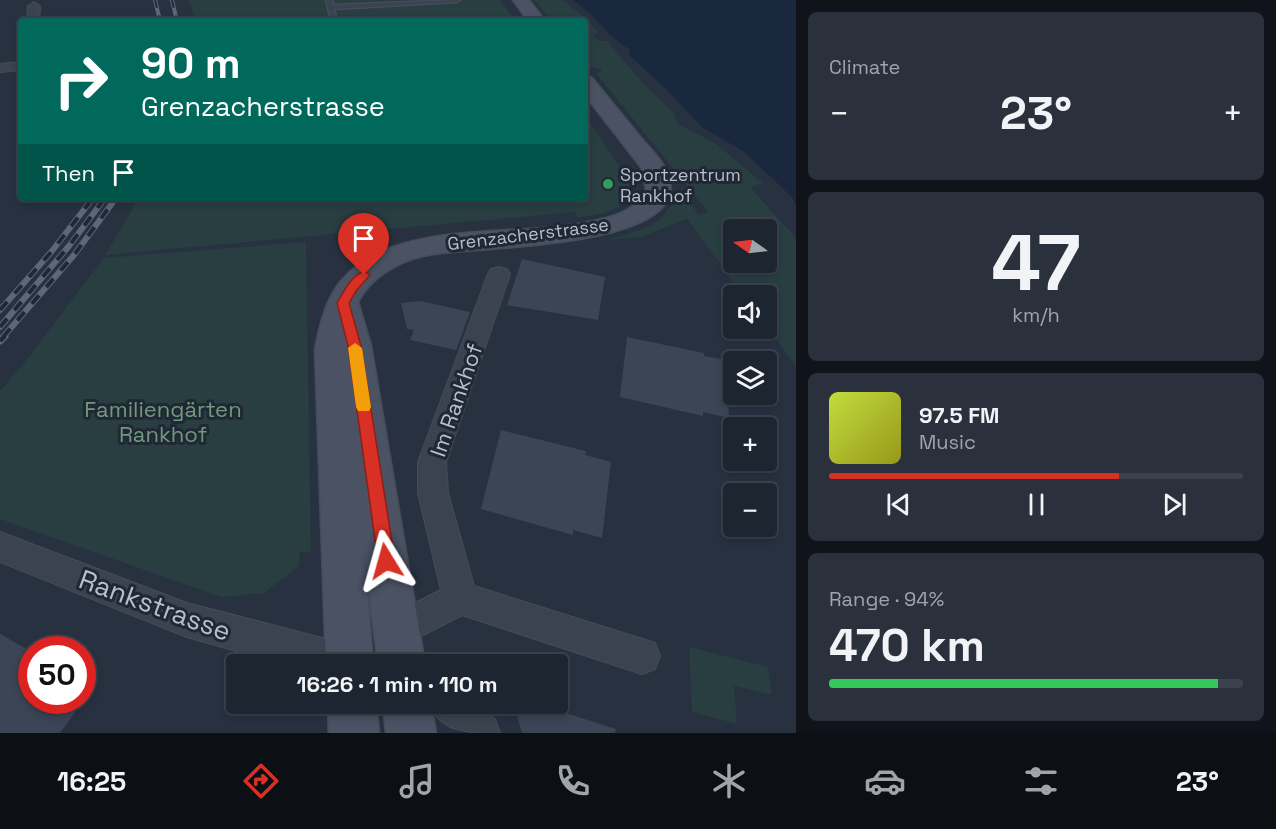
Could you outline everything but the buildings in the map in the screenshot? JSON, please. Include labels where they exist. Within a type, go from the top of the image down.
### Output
[{"type":"main road","points":[[522,0],[535,18]]},
{"type":"main road","name":"Grenzacherstrasse","points":[[350,654],[331,349],[343,303],[351,289],[379,263],[420,247],[590,230],[615,225],[643,212],[656,195],[658,178],[588,86]]},
{"type":"main road","points":[[343,303],[355,346],[399,648]]},
{"type":"main road","name":"Grenzacherstrasse","points":[[353,714],[354,733]]},
{"type":"main road","points":[[408,714],[411,733]]},
{"type":"street","points":[[33,18],[34,6]]},
{"type":"street","points":[[0,68],[18,66]]},
{"type":"street","name":"Im Rankhof","points":[[460,598],[433,493],[432,462],[499,274]]},
{"type":"street","name":"Rankstrasse","points":[[0,548],[187,620],[301,654]]},
{"type":"street","points":[[399,648],[460,598],[642,656]]},
{"type":"street","points":[[461,714],[481,733]]},
{"type":"lane","points":[[333,18],[329,3],[456,0]]},
{"type":"green space","points":[[189,0],[500,0],[514,18],[195,18]]},
{"type":"green space","points":[[534,0],[563,0],[586,18],[549,18]]},
{"type":"green space","points":[[588,20],[598,32],[593,36],[599,41],[607,41],[643,83],[674,113],[677,123],[716,144],[763,183],[751,188],[796,238],[796,366],[776,339],[777,285],[736,285],[727,273],[777,273],[777,219],[723,219],[723,268],[687,219],[641,237],[608,240],[649,226],[663,216],[677,200],[687,201],[699,215],[708,212],[596,73],[601,72],[601,69],[588,65]]},
{"type":"green space","name":"Sportzentrum Rankhof","points":[[588,120],[629,180],[632,188],[630,196],[619,207],[578,218],[575,212],[105,255],[137,201],[588,201]]},
{"type":"green space","name":"Familiengärten Rankhof","points":[[306,242],[311,552],[300,552],[299,566],[264,593],[221,597],[0,519],[0,391],[104,258]]},
{"type":"green space","points":[[689,647],[768,667],[772,695],[734,686],[737,724],[692,712]]},
{"type":"water","points":[[573,0],[796,0],[796,205],[792,197],[743,151],[703,128],[629,55],[630,50],[611,36],[591,14]]},
{"type":"railway","points":[[155,0],[159,18]]},
{"type":"railway","points":[[172,0],[176,18]]},
{"type":"railway","points":[[0,310],[52,251],[91,201]]},
{"type":"railway","points":[[0,327],[69,246],[103,201]]},
{"type":"railway","points":[[3,337],[74,255],[114,201]]},
{"type":"railway","points":[[0,341],[5,336]]},
{"type":"slow traffic","points":[[355,348],[364,407]]},
{"type":"place","name":"Sportzentrum Rankhof","points":[[608,184]]},
{"type":"route","points":[[364,275],[351,289],[343,303],[355,346],[386,561]]}]
